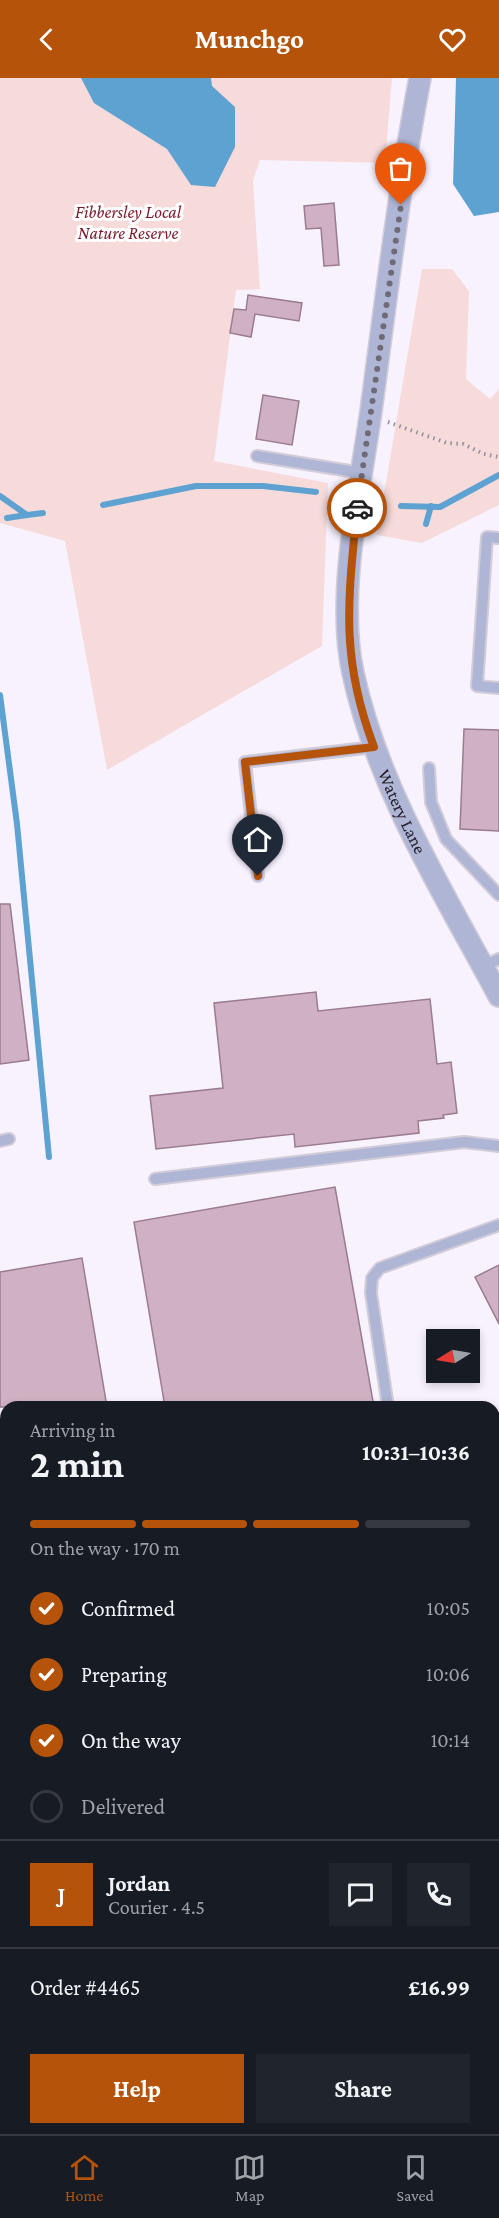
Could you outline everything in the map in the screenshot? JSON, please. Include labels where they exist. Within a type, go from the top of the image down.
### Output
[{"type":"street","name":"Watery Lane","points":[[420,78],[362,474],[348,600],[348,636],[352,673],[374,747],[392,794],[491,963],[499,996]]},
{"type":"lane","points":[[257,456],[362,474]]},
{"type":"lane","points":[[499,538],[487,537],[477,686],[499,688]]},
{"type":"lane","points":[[258,876],[245,762],[374,747]]},
{"type":"lane","points":[[429,768],[431,802],[446,839],[499,895]]},
{"type":"lane","points":[[155,1179],[464,1142],[499,1146]]},
{"type":"lane","points":[[387,1401],[371,1293],[372,1278],[380,1268],[499,1225]]},
{"type":"path","points":[[388,422],[447,443],[463,444],[484,454],[499,457]]},
{"type":"green space","name":"Fibbersley Local Nature Reserve","points":[[0,78],[392,78],[385,163],[260,160],[253,181],[260,289],[236,290],[214,461],[328,483],[322,646],[107,770],[65,541],[0,523]]},
{"type":"green space","points":[[422,269],[452,269],[469,291],[466,379],[490,399],[499,389],[499,505],[422,543],[377,535]]},
{"type":"water","points":[[81,78],[211,78],[212,86],[235,107],[235,147],[215,187],[191,185],[167,149],[94,103]]},
{"type":"water","points":[[456,78],[499,78],[499,212],[474,216],[453,184]]},
{"type":"building","points":[[334,203],[339,265],[324,266],[321,228],[306,229],[304,206]]},
{"type":"building","points":[[248,295],[302,303],[299,321],[255,314],[251,337],[230,333],[234,309],[246,310]]},
{"type":"building","points":[[263,395],[299,401],[292,445],[256,439]]},
{"type":"building","points":[[464,729],[499,730],[499,831],[460,829]]},
{"type":"building","points":[[0,904],[10,904],[29,1060],[0,1064]]},
{"type":"building","points":[[316,992],[318,1011],[430,999],[437,1064],[451,1062],[457,1113],[443,1115],[444,1118],[418,1121],[419,1133],[295,1147],[294,1134],[156,1149],[150,1096],[223,1088],[214,1003]]},
{"type":"building","points":[[335,1187],[373,1401],[164,1401],[134,1222]]},
{"type":"building","points":[[82,1258],[106,1401],[0,1401],[0,1272]]},
{"type":"building","points":[[499,1265],[499,1324],[475,1277]]},
{"type":"waterway","points":[[401,506],[440,507],[499,475]]},
{"type":"waterway","points":[[103,505],[196,486],[263,486],[316,492]]},
{"type":"waterway","points":[[0,496],[27,515],[43,513]]},
{"type":"waterway","points":[[426,524],[431,506]]},
{"type":"waterway","points":[[7,518],[27,515]]},
{"type":"waterway","points":[[0,695],[17,824],[49,1157]]},
{"type":"way so far","points":[[357,508],[401,205]]},
{"type":"route","points":[[258,876],[245,762],[374,747],[352,673],[348,636],[348,600],[357,508]]}]
